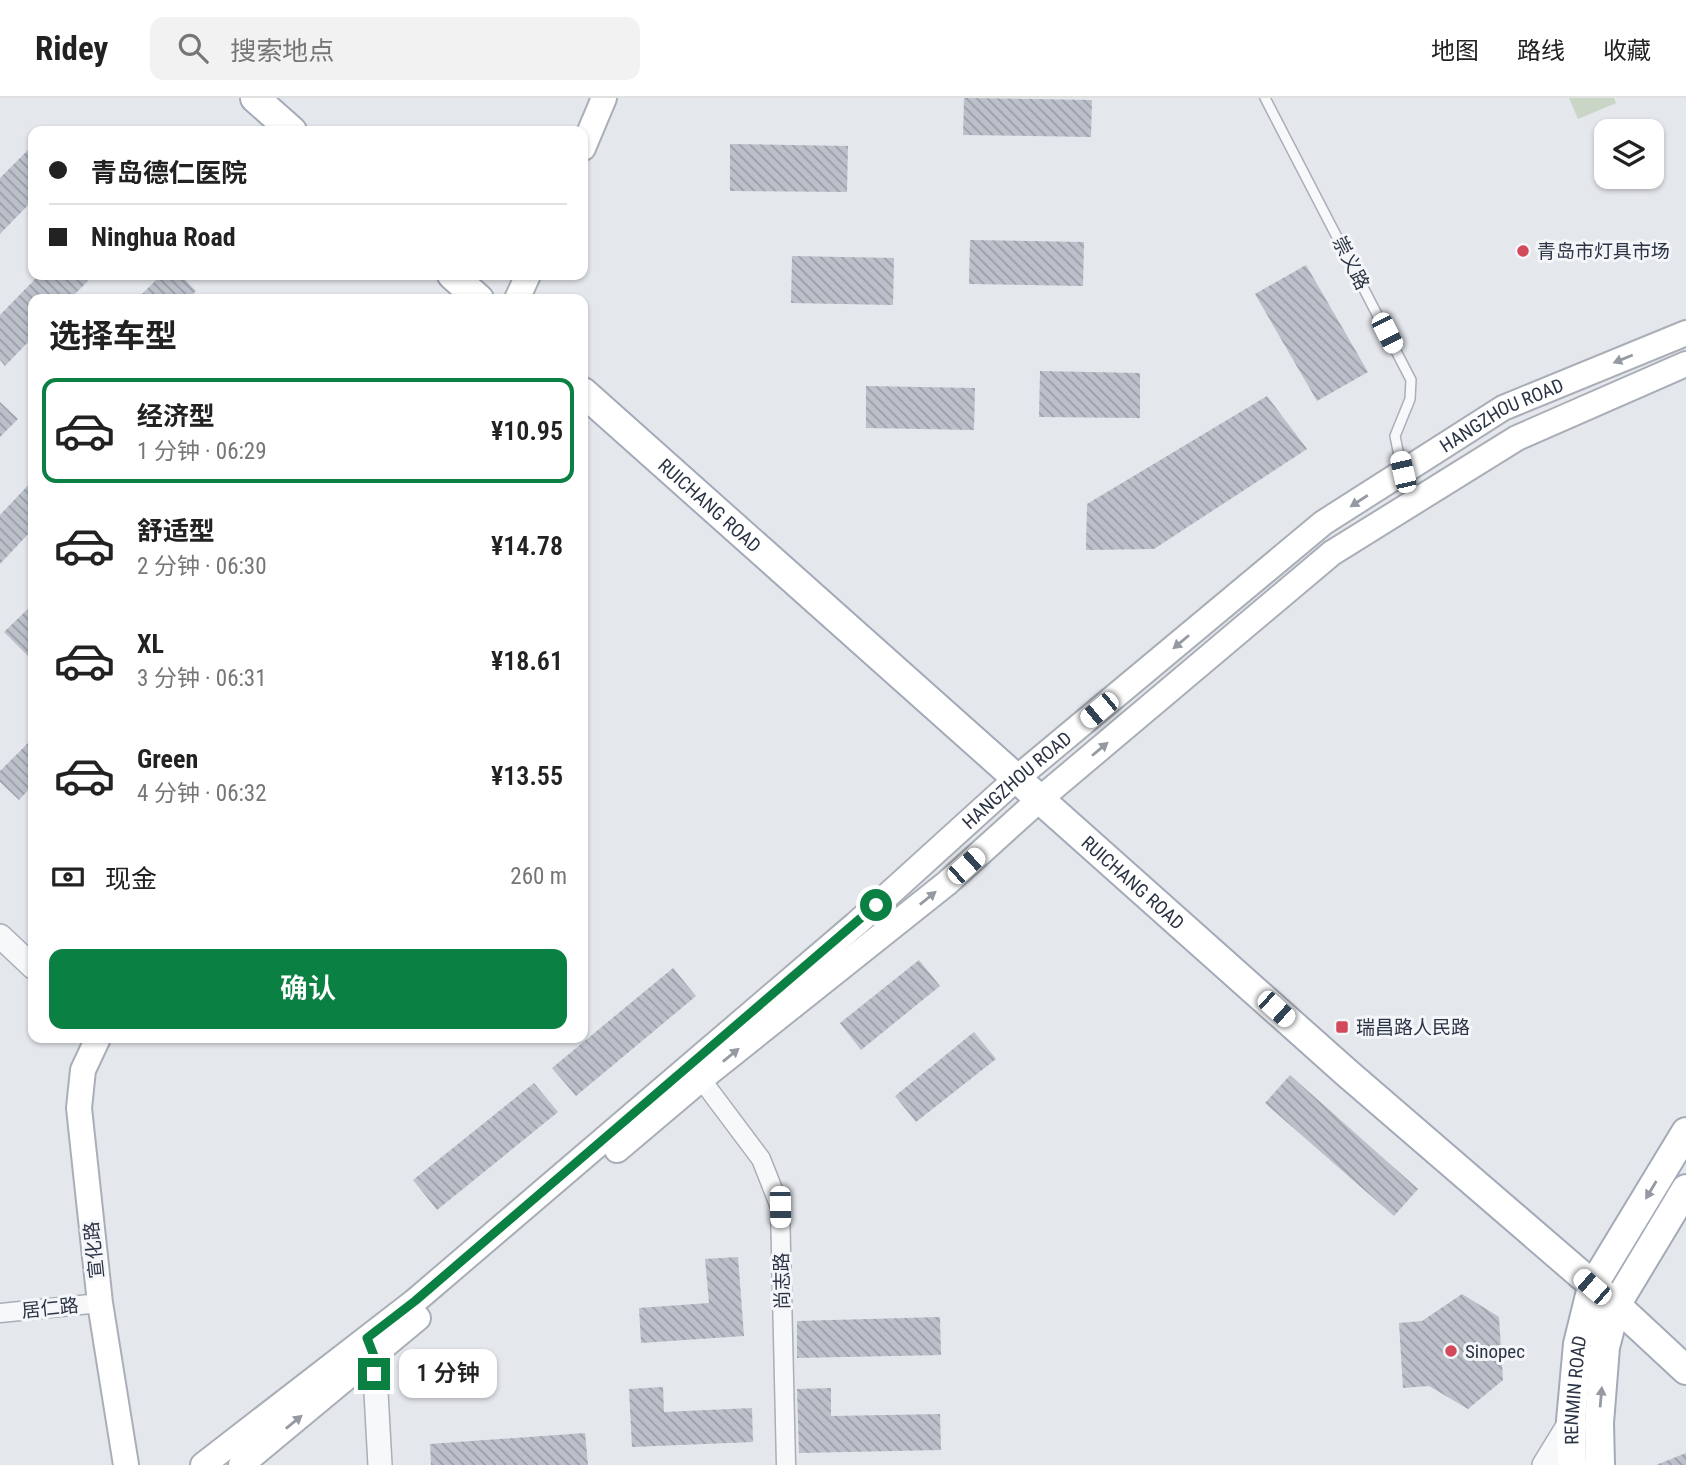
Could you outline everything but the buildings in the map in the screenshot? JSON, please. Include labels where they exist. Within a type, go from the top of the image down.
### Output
[{"type":"main road","points":[[255,98],[286,126]]},
{"type":"main road","points":[[588,136],[604,98]]},
{"type":"main road","points":[[458,280],[473,294]]},
{"type":"main road","name":"HANGZHOU ROAD","points":[[241,1465],[370,1347],[415,1301],[856,924],[1017,778],[1323,523],[1503,408],[1686,333]]},
{"type":"main road","name":"HANGZHOU ROAD","points":[[204,1465],[370,1347],[947,883],[1040,799],[1332,553],[1517,438],[1686,364]]},
{"type":"main road","name":"RUICHANG ROAD","points":[[588,396],[1346,1073],[1615,1305],[1686,1370]]},
{"type":"main road","name":"宣化路","points":[[96,1043],[83,1070],[79,1108],[100,1303],[126,1465]]},
{"type":"main road","name":"RENMIN ROAD","points":[[1572,1465],[1571,1422],[1578,1344],[1592,1287],[1686,1132]]},
{"type":"main road","name":"RENMIN ROAD","points":[[1600,1465],[1599,1423],[1605,1348],[1615,1305],[1686,1189]]},
{"type":"street","points":[[0,936],[28,962]]},
{"type":"street","name":"尚志路","points":[[701,1079],[761,1159],[780,1207],[786,1465]]},
{"type":"street","name":"居仁路","points":[[0,1313],[100,1303]]},
{"type":"street","points":[[370,1347],[380,1465]]},
{"type":"street","points":[[1544,1465],[1571,1422]]},
{"type":"lane","name":"崇义路","points":[[1265,98],[1411,380],[1410,399],[1395,436],[1403,472]]},
{"type":"green space","points":[[1569,98],[1614,98],[1616,103],[1578,119]]},
{"type":"place","name":"青岛市灯具市场","points":[[1523,251]]},
{"type":"place","name":"瑞昌路人民路","points":[[1342,1027]]},
{"type":"place","name":"Sinopec","points":[[1451,1351]]},
{"type":"route","points":[[374,1374],[374,1356],[367,1338],[415,1301],[876,905]]}]
